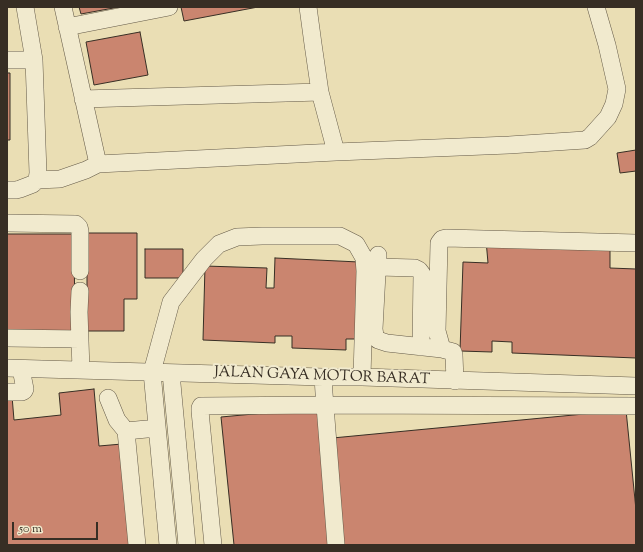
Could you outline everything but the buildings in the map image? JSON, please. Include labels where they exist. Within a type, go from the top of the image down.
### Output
[{"type":"street","points":[[7,190],[16,190],[33,184],[37,180],[38,173],[34,60],[25,7]]},
{"type":"street","points":[[63,7],[98,164]]},
{"type":"street","points":[[67,27],[169,7]]},
{"type":"street","points":[[308,7],[320,92],[336,152]]},
{"type":"street","points":[[37,180],[60,179],[98,164],[509,145],[585,140],[590,137],[608,117],[614,104],[616,89],[607,45],[596,7]]},
{"type":"street","points":[[7,60],[34,60]]},
{"type":"street","points":[[83,99],[320,92]]},
{"type":"street","points":[[7,223],[76,224],[80,231],[80,271]]},
{"type":"street","points":[[168,545],[152,372],[172,302],[204,259],[219,244],[237,237],[340,236],[356,244],[364,258],[365,271],[362,377]]},
{"type":"street","points":[[442,349],[437,331],[439,243],[442,239],[636,242]]},
{"type":"street","points":[[421,347],[422,274],[415,268],[378,261],[374,329],[375,336],[378,340],[387,343],[421,347],[442,349],[453,352],[455,381]]},
{"type":"street","points":[[80,291],[79,312],[81,370]]},
{"type":"street","points":[[7,338],[80,339]]},
{"type":"street","points":[[7,392],[22,392],[25,389],[14,368]]},
{"type":"street","name":"JALAN GAYA MOTOR BARAT","points":[[14,368],[636,386]]},
{"type":"street","points":[[171,373],[187,545]]},
{"type":"street","points":[[323,377],[336,545]]},
{"type":"street","points":[[108,398],[117,420],[126,431],[137,545]]},
{"type":"street","points":[[213,545],[200,411],[201,406],[636,406]]},
{"type":"street","points":[[126,431],[157,428]]}]
